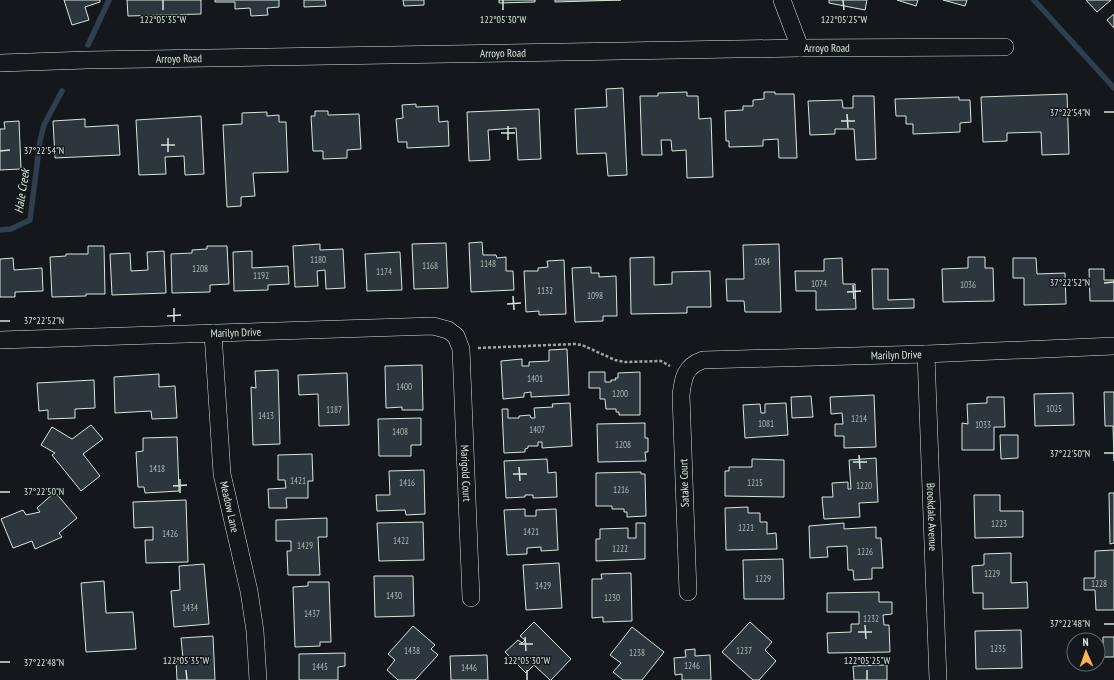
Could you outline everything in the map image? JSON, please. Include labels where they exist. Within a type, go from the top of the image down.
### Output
[{"type":"street","points":[[782,0],[800,48]]},
{"type":"street","name":"Arroyo Road","points":[[0,63],[87,60],[800,48],[1005,47]]},
{"type":"street","name":"Marilyn Drive","points":[[0,340],[433,326],[448,330],[456,336],[461,349]]},
{"type":"street","name":"Meadow Lane","points":[[213,333],[222,474],[249,592],[255,631],[258,680]]},
{"type":"street","name":"Marilyn Drive","points":[[685,375],[690,367],[696,362],[703,360],[926,354],[1114,346]]},
{"type":"street","name":"Marigold Court","points":[[461,349],[471,598]]},
{"type":"street","name":"Brookdale Avenue","points":[[926,354],[938,680]]},
{"type":"street","name":"Satake Court","points":[[685,375],[682,386],[682,395],[688,592]]},
{"type":"path","points":[[461,349],[575,344],[582,345],[615,360],[625,362],[661,361],[685,375]]},
{"type":"building","points":[[64,0],[100,0],[100,2],[85,7],[89,20],[72,25]]},
{"type":"building","points":[[127,0],[201,0],[201,14],[128,16]]},
{"type":"building","points":[[215,0],[279,0],[279,7],[267,8],[268,15],[251,16],[250,8],[235,9],[235,2],[215,2]]},
{"type":"building","points":[[304,0],[325,0],[326,6],[304,7]]},
{"type":"building","points":[[403,0],[424,0],[424,5],[404,6]]},
{"type":"building","points":[[499,0],[535,0],[535,2],[499,3]]},
{"type":"building","points":[[555,0],[621,0],[555,2]]},
{"type":"building","points":[[829,0],[867,0],[865,10],[829,3]]},
{"type":"building","points":[[897,0],[918,0],[916,6]]},
{"type":"building","points":[[943,0],[967,0],[965,6]]},
{"type":"building","points":[[1086,0],[1111,0],[1097,12]]},
{"type":"building","points":[[1114,14],[1114,28],[1107,20]]},
{"type":"building","points":[[623,88],[627,175],[608,176],[606,153],[577,154],[575,109],[607,107],[606,89]]},
{"type":"building","points":[[687,92],[687,96],[698,96],[699,119],[711,118],[713,177],[687,178],[686,150],[672,151],[671,140],[661,140],[662,155],[642,155],[640,96],[658,96],[658,93]]},
{"type":"building","points":[[764,92],[775,92],[775,94],[794,94],[797,158],[779,158],[778,139],[763,140],[763,146],[729,147],[729,141],[726,141],[725,111],[743,110],[743,106],[753,106],[753,100],[764,99]]},
{"type":"building","points":[[1067,94],[1069,154],[1042,155],[1041,132],[1007,133],[1007,141],[983,142],[981,97]]},
{"type":"building","points":[[853,96],[874,96],[876,159],[856,160],[854,129],[835,129],[835,134],[810,135],[808,101],[842,100],[843,108],[853,108]]},
{"type":"building","points":[[959,97],[959,100],[970,100],[971,122],[960,123],[960,132],[913,134],[913,124],[906,124],[906,116],[896,116],[895,99]]},
{"type":"building","points":[[416,104],[416,107],[438,106],[439,122],[448,121],[449,146],[407,148],[407,142],[398,142],[396,119],[403,118],[402,105]]},
{"type":"building","points":[[539,109],[541,159],[518,160],[516,128],[488,130],[490,160],[469,161],[467,112]]},
{"type":"building","points":[[315,111],[328,111],[328,115],[359,114],[361,149],[347,150],[347,158],[323,159],[323,151],[313,151],[311,116],[315,116]]},
{"type":"building","points":[[267,112],[267,116],[279,115],[279,122],[286,122],[288,172],[253,173],[255,196],[241,197],[241,206],[227,207],[223,125],[242,124],[242,113]]},
{"type":"building","points":[[201,116],[204,174],[185,175],[184,156],[165,157],[166,174],[139,175],[136,120]]},
{"type":"building","points":[[85,119],[85,127],[118,125],[120,155],[55,158],[53,121]]},
{"type":"building","points":[[19,121],[21,169],[0,170],[0,129],[5,129],[4,122]]},
{"type":"building","points":[[482,242],[483,255],[496,255],[497,258],[506,257],[506,271],[513,271],[514,290],[471,292],[469,243]]},
{"type":"building","points":[[446,243],[448,288],[414,289],[412,244]]},
{"type":"building","points":[[320,244],[320,250],[343,249],[345,288],[326,289],[325,270],[317,271],[318,286],[295,287],[293,246]]},
{"type":"building","points":[[779,244],[781,312],[745,312],[744,301],[727,301],[726,279],[744,279],[743,245]]},
{"type":"building","points":[[88,246],[104,246],[105,294],[52,297],[50,257],[66,256],[66,254],[88,254]]},
{"type":"building","points":[[207,246],[227,246],[229,284],[210,285],[210,292],[172,293],[171,254],[192,253],[192,250],[207,249]]},
{"type":"building","points":[[164,251],[166,293],[112,295],[110,254],[130,253],[131,271],[148,270],[147,252]]},
{"type":"building","points":[[252,251],[252,268],[288,266],[289,284],[268,285],[268,290],[234,291],[233,252]]},
{"type":"building","points":[[400,252],[402,290],[367,291],[365,254]]},
{"type":"building","points":[[654,257],[654,285],[672,284],[672,272],[710,271],[711,307],[687,307],[687,313],[631,314],[630,258]]},
{"type":"building","points":[[968,257],[985,257],[985,268],[993,268],[994,301],[943,302],[942,269],[968,268]]},
{"type":"building","points":[[13,258],[14,270],[42,268],[43,291],[15,292],[15,297],[0,297],[0,259]]},
{"type":"building","points":[[842,258],[843,284],[855,284],[856,309],[816,310],[816,291],[796,291],[795,271],[824,271],[824,259]]},
{"type":"building","points":[[1013,258],[1036,258],[1037,274],[1065,273],[1066,304],[1024,305],[1024,278],[1013,278]]},
{"type":"building","points":[[564,260],[566,314],[539,315],[539,311],[526,312],[524,271],[538,271],[538,268],[548,267],[547,261]]},
{"type":"building","points":[[591,267],[591,273],[599,273],[599,277],[616,276],[617,316],[603,316],[603,321],[575,322],[572,268]]},
{"type":"building","points":[[872,269],[888,269],[888,300],[914,299],[914,308],[873,309]]},
{"type":"building","points":[[1089,269],[1104,269],[1104,280],[1114,280],[1114,301],[1090,301]]},
{"type":"building","points":[[567,349],[569,395],[531,397],[531,392],[524,393],[524,397],[503,399],[501,361],[522,359],[522,366],[529,366],[529,362],[549,361],[549,350]]},
{"type":"building","points":[[422,365],[423,410],[402,410],[402,407],[386,408],[385,366]]},
{"type":"building","points":[[278,370],[280,444],[253,445],[251,387],[256,388],[255,371]]},
{"type":"building","points":[[589,372],[605,372],[605,382],[611,382],[611,380],[616,380],[615,378],[618,378],[618,373],[640,372],[640,415],[619,415],[619,412],[616,412],[616,409],[606,409],[605,399],[600,399],[600,388],[589,388]]},
{"type":"building","points":[[347,373],[349,425],[319,426],[318,394],[299,395],[298,375]]},
{"type":"building","points":[[159,374],[159,387],[175,386],[177,418],[152,419],[151,411],[115,413],[114,377]]},
{"type":"building","points":[[94,380],[95,408],[75,409],[75,418],[48,419],[48,410],[39,411],[37,383]]},
{"type":"building","points":[[1104,392],[1114,392],[1114,461],[1113,426],[1105,426]]},
{"type":"building","points":[[1073,393],[1074,425],[1035,426],[1034,394]]},
{"type":"building","points":[[874,395],[876,447],[844,448],[844,436],[835,436],[835,424],[843,424],[842,413],[831,414],[830,397]]},
{"type":"building","points":[[811,396],[813,417],[792,418],[791,397]]},
{"type":"building","points":[[987,397],[1004,397],[1005,427],[994,427],[994,450],[962,450],[962,423],[968,424],[967,404],[987,403]]},
{"type":"building","points":[[570,403],[572,446],[542,448],[542,442],[538,442],[538,446],[528,446],[528,448],[525,449],[525,452],[504,453],[502,409],[508,409],[508,418],[519,418],[519,416],[530,415],[531,418],[535,418],[534,408],[553,407],[552,404]]},
{"type":"building","points":[[786,403],[788,435],[745,438],[743,405],[760,404],[761,413],[765,413],[765,404]]},
{"type":"building","points":[[421,418],[421,445],[411,445],[411,456],[379,456],[378,419]]},
{"type":"building","points":[[645,423],[645,438],[648,438],[648,452],[645,452],[646,461],[598,462],[597,424]]},
{"type":"building","points":[[91,425],[103,439],[83,454],[100,476],[81,491],[52,455],[55,453],[41,445],[52,427],[72,439]]},
{"type":"building","points":[[1000,435],[1018,435],[1018,458],[1001,459]]},
{"type":"building","points":[[177,437],[179,491],[145,493],[144,487],[138,487],[136,452],[143,451],[143,438]]},
{"type":"building","points":[[312,454],[313,481],[308,481],[308,498],[286,498],[287,508],[269,508],[268,489],[286,488],[285,480],[278,480],[278,455]]},
{"type":"building","points":[[876,458],[878,502],[859,503],[860,517],[824,519],[822,497],[833,497],[832,483],[848,482],[848,489],[851,489],[849,460]]},
{"type":"building","points":[[547,459],[548,473],[556,472],[557,497],[533,498],[533,495],[525,495],[525,497],[506,498],[504,461]]},
{"type":"building","points":[[752,459],[784,460],[784,497],[725,496],[725,471],[729,471],[729,467],[752,467]]},
{"type":"building","points":[[424,470],[425,514],[406,515],[405,510],[377,511],[376,495],[390,495],[389,471]]},
{"type":"building","points":[[641,472],[641,474],[645,474],[646,516],[627,517],[627,512],[624,512],[624,509],[612,509],[612,506],[596,506],[596,473]]},
{"type":"building","points":[[55,492],[77,518],[59,533],[62,537],[35,549],[32,541],[13,548],[1,519],[23,510],[26,515],[40,512],[37,508]]},
{"type":"building","points":[[1109,493],[1114,493],[1114,543],[1110,544]]},
{"type":"building","points":[[974,495],[1000,495],[1000,511],[1023,511],[1023,537],[975,538]]},
{"type":"building","points":[[186,500],[188,562],[146,563],[145,540],[153,540],[153,527],[134,528],[133,502]]},
{"type":"building","points":[[748,507],[748,513],[760,513],[760,522],[767,522],[767,534],[776,533],[777,549],[726,550],[725,508]]},
{"type":"building","points":[[525,509],[525,516],[536,516],[536,510],[556,509],[558,550],[541,551],[541,547],[527,548],[527,554],[507,555],[504,510]]},
{"type":"building","points":[[327,518],[327,537],[318,537],[320,575],[288,575],[287,551],[291,551],[291,541],[276,541],[276,520]]},
{"type":"building","points":[[423,522],[424,560],[379,561],[377,523]]},
{"type":"building","points":[[636,523],[645,523],[645,559],[596,561],[596,539],[600,539],[600,529],[628,528],[628,538],[636,538]]},
{"type":"building","points":[[844,523],[844,529],[876,527],[876,538],[881,538],[883,568],[872,568],[872,579],[854,580],[853,570],[848,570],[847,546],[827,547],[828,557],[810,558],[809,526]]},
{"type":"building","points":[[1114,550],[1114,610],[1096,610],[1095,590],[1084,590],[1084,578],[1095,578],[1095,551]]},
{"type":"building","points":[[1011,553],[1011,583],[1027,582],[1028,608],[983,609],[983,593],[973,593],[972,566],[984,565],[984,554]]},
{"type":"building","points":[[783,559],[784,599],[744,599],[743,560]]},
{"type":"building","points":[[559,563],[562,608],[526,610],[523,565]]},
{"type":"building","points":[[204,564],[209,624],[174,627],[171,591],[180,590],[179,566]]},
{"type":"building","points":[[631,573],[632,621],[603,622],[603,617],[592,618],[592,579],[602,579],[601,574]]},
{"type":"building","points":[[374,576],[413,576],[414,616],[375,617]]},
{"type":"building","points":[[104,581],[106,613],[133,612],[136,649],[86,652],[81,583]]},
{"type":"building","points":[[308,582],[329,582],[331,642],[320,642],[320,646],[295,647],[293,587],[308,586]]},
{"type":"building","points":[[879,592],[879,602],[892,602],[892,614],[883,615],[884,625],[889,625],[890,652],[828,653],[827,633],[851,632],[851,624],[859,624],[859,612],[827,612],[827,593]]},
{"type":"building","points":[[534,622],[571,659],[551,680],[534,665],[526,673],[505,652],[518,640],[522,643],[525,640],[520,636]]},
{"type":"building","points":[[750,622],[772,642],[765,650],[776,661],[759,680],[753,680],[722,652]]},
{"type":"building","points":[[413,626],[435,645],[431,649],[438,655],[415,680],[398,680],[387,670],[395,660],[388,654]]},
{"type":"building","points":[[632,627],[664,652],[642,680],[623,680],[613,672],[621,663],[610,655]]},
{"type":"building","points":[[1021,630],[1022,668],[976,669],[975,631]]},
{"type":"building","points":[[213,636],[215,680],[177,680],[176,659],[183,659],[181,638]]},
{"type":"building","points":[[1106,637],[1114,637],[1114,657],[1106,657]]},
{"type":"building","points":[[695,649],[695,656],[710,655],[711,680],[682,680],[682,674],[675,675],[674,658],[686,657],[685,650]]},
{"type":"building","points":[[345,653],[345,666],[338,667],[338,680],[299,680],[299,654]]},
{"type":"building","points":[[487,655],[488,680],[451,680],[450,656]]},
{"type":"building","points":[[887,665],[887,680],[854,680],[853,666]]},
{"type":"waterway","name":"Hale Creek","points":[[88,45],[109,0]]},
{"type":"waterway","points":[[1034,0],[1114,88]]},
{"type":"waterway","name":"Hale Creek","points":[[0,230],[11,229],[30,220],[40,141],[44,125],[62,91]]}]
